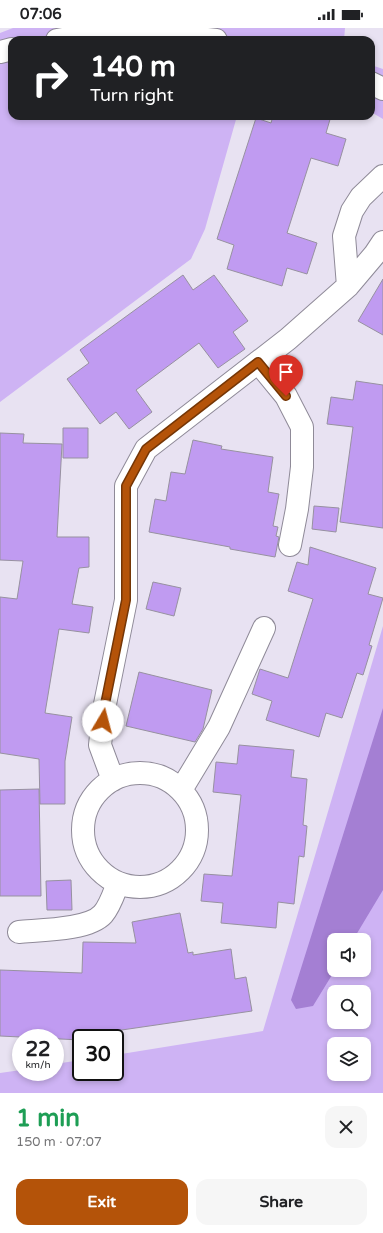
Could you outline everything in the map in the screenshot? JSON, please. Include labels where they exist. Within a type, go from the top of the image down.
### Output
[{"type":"street","points":[[81,36],[93,34],[173,34],[187,36]]},
{"type":"street","points":[[348,286],[344,236],[352,211],[361,197],[383,176]]},
{"type":"street","points":[[113,780],[100,745],[104,709],[126,600],[126,486],[146,449],[288,339],[348,286],[375,254],[383,242]]},
{"type":"street","points":[[258,362],[286,396],[302,427],[301,474],[297,509],[290,545]]},
{"type":"street","points":[[181,790],[219,728],[264,628]]},
{"type":"street","points":[[130,774],[148,774],[166,780],[181,790],[192,806],[197,825],[196,845],[188,862],[174,877],[156,886],[137,888],[118,883],[102,873],[90,859],[84,842],[83,824],[88,806],[98,791],[113,780],[130,774]]},
{"type":"street","points":[[19,932],[79,926],[96,918],[103,914],[118,883]]},
{"type":"shaded area","points":[[13,28],[345,28],[344,36],[8,36],[8,120],[236,120],[205,229],[191,259],[0,402],[0,33]]},
{"type":"shaded area","points":[[375,66],[383,69],[383,119],[375,114]]},
{"type":"shaded area","points":[[383,626],[383,1093],[0,1093],[0,1073],[12,1071],[12,1081],[64,1081],[64,1063],[72,1061],[72,1081],[124,1081],[124,1054],[263,1031]]},
{"type":"shaded area","points":[[383,708],[383,890],[357,933],[327,933],[327,977],[331,977],[313,1006],[296,1009],[291,1000]]},
{"type":"building","points":[[255,120],[262,120],[271,123],[272,120],[330,120],[326,133],[346,139],[338,166],[311,158],[287,233],[317,243],[307,274],[287,268],[282,286],[227,269],[234,245],[217,239]]},
{"type":"building","points":[[183,275],[193,290],[214,275],[248,321],[233,332],[245,349],[218,368],[199,343],[136,390],[152,412],[129,429],[116,412],[100,424],[67,379],[89,363],[80,350]]},
{"type":"building","points":[[383,279],[383,335],[358,321]]},
{"type":"building","points":[[356,381],[383,385],[383,528],[340,522],[353,427],[327,424],[331,397],[353,400]]},
{"type":"building","points":[[63,428],[88,428],[88,458],[63,458]]},
{"type":"building","points":[[0,433],[24,434],[23,443],[62,444],[57,537],[89,537],[89,567],[79,568],[72,604],[93,607],[89,633],[59,629],[45,713],[72,717],[65,761],[65,804],[40,804],[39,759],[0,753],[0,597],[17,599],[23,561],[0,560]]},
{"type":"building","points":[[193,440],[222,446],[221,449],[273,457],[268,492],[279,494],[273,526],[278,527],[276,536],[279,537],[275,557],[149,532],[155,499],[166,501],[171,472],[185,474]]},
{"type":"building","points":[[314,506],[339,508],[336,532],[312,529]]},
{"type":"building","points":[[310,547],[376,568],[368,594],[383,598],[369,645],[372,646],[363,675],[357,673],[342,718],[326,713],[319,737],[266,720],[272,701],[252,694],[260,669],[288,678],[313,599],[288,591],[297,562],[308,565]]},
{"type":"building","points":[[153,582],[181,588],[174,616],[146,609]]},
{"type":"building","points":[[139,672],[212,690],[203,729],[195,742],[126,726]]},
{"type":"building","points":[[239,745],[294,750],[291,777],[307,779],[303,825],[307,826],[304,857],[299,856],[294,904],[278,902],[276,928],[221,923],[223,903],[201,901],[204,874],[232,876],[241,795],[213,792],[216,762],[237,764]]},
{"type":"building","points":[[39,789],[41,896],[0,896],[0,790]]},
{"type":"building","points":[[71,880],[72,910],[47,910],[46,881]]},
{"type":"building","points":[[180,913],[188,953],[193,952],[193,955],[231,949],[235,979],[246,977],[252,1011],[124,1030],[72,1029],[72,1040],[64,1039],[64,1029],[12,1029],[12,1037],[0,1036],[0,970],[82,973],[83,942],[136,943],[132,922]]},
{"type":"route","points":[[103,721],[104,709],[126,600],[126,486],[146,449],[258,362],[286,396]]}]
